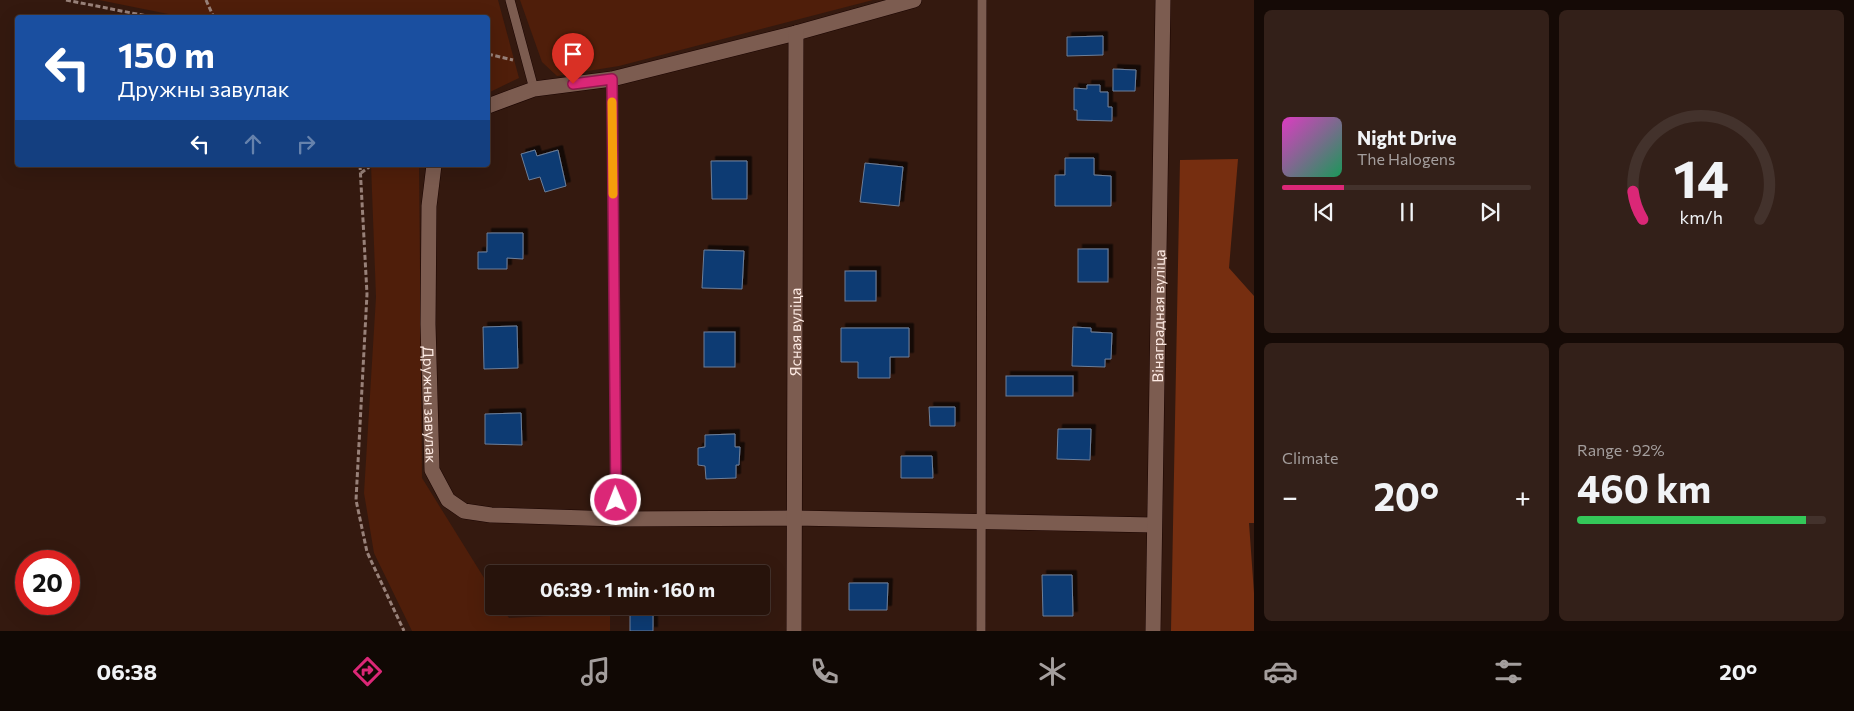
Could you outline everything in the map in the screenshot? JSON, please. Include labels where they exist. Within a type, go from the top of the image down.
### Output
[{"type":"street","points":[[490,105],[534,89],[612,79],[796,33],[914,0]]},
{"type":"street","name":"Вінаградная вуліца","points":[[1153,631],[1163,0]]},
{"type":"street","name":"Ясная вуліца","points":[[794,631],[796,33]]},
{"type":"street","name":"Дружны завулак","points":[[434,167],[429,206],[428,314],[432,470],[448,500],[464,511],[491,515],[616,519],[794,518],[1154,525]]},
{"type":"lane","points":[[510,0],[534,89]]},
{"type":"lane","points":[[981,631],[982,0]]},
{"type":"lane","points":[[612,79],[616,519]]},
{"type":"path","points":[[66,0],[142,15]]},
{"type":"path","points":[[206,0],[213,15]]},
{"type":"path","points":[[490,55],[527,64]]},
{"type":"path","points":[[360,167],[367,294],[356,500],[367,552],[404,631]]},
{"type":"path","points":[[360,173],[369,167]]},
{"type":"shaded area","points":[[99,0],[498,0],[519,78],[490,92],[490,15],[173,15]]},
{"type":"shaded area","points":[[520,0],[873,0],[619,66],[557,76],[542,62]]},
{"type":"shaded area","points":[[1238,159],[1229,268],[1254,296],[1254,523],[1249,523],[1254,593],[1254,631],[1171,631],[1180,160]]},
{"type":"shaded area","points":[[371,167],[419,167],[422,478],[485,580],[485,615],[507,615],[509,618],[610,615],[610,631],[412,631],[374,553],[364,493],[376,297]]},
{"type":"building","points":[[1103,36],[1103,55],[1067,56],[1067,37]]},
{"type":"building","points":[[1113,69],[1136,70],[1135,91],[1113,91]]},
{"type":"building","points":[[1087,85],[1100,85],[1100,92],[1108,92],[1108,107],[1112,107],[1112,121],[1077,120],[1077,110],[1074,110],[1074,88],[1087,89]]},
{"type":"building","points":[[535,150],[537,156],[558,150],[566,186],[545,192],[540,177],[529,180],[521,154]]},
{"type":"building","points":[[1065,158],[1094,158],[1094,175],[1111,176],[1111,206],[1055,206],[1055,175],[1065,175]]},
{"type":"building","points":[[711,161],[747,161],[747,199],[712,199]]},
{"type":"building","points":[[865,163],[903,167],[899,206],[860,202]]},
{"type":"building","points":[[487,233],[523,233],[523,259],[507,258],[507,269],[478,269],[478,252],[487,252]]},
{"type":"building","points":[[1078,249],[1108,249],[1108,282],[1078,282]]},
{"type":"building","points":[[704,250],[744,251],[742,289],[702,288]]},
{"type":"building","points":[[845,271],[876,271],[876,301],[845,301]]},
{"type":"building","points":[[517,326],[518,368],[484,369],[483,327]]},
{"type":"building","points":[[1073,327],[1091,328],[1091,332],[1112,333],[1111,359],[1105,359],[1105,367],[1072,366]]},
{"type":"building","points":[[841,328],[909,328],[909,357],[890,357],[890,378],[858,378],[858,362],[841,362]]},
{"type":"building","points":[[704,332],[735,332],[735,367],[704,367]]},
{"type":"building","points":[[1006,376],[1073,376],[1073,396],[1006,396]]},
{"type":"building","points":[[929,407],[955,407],[955,426],[930,426]]},
{"type":"building","points":[[521,413],[522,445],[485,444],[485,414]]},
{"type":"building","points":[[1058,429],[1091,429],[1090,460],[1057,459]]},
{"type":"building","points":[[735,434],[735,447],[740,447],[739,465],[736,465],[736,478],[706,479],[705,466],[698,465],[698,448],[705,447],[705,435]]},
{"type":"building","points":[[901,456],[932,456],[933,478],[901,478]]},
{"type":"building","points":[[1042,575],[1072,575],[1073,616],[1043,616]]},
{"type":"building","points":[[849,583],[888,583],[887,610],[849,610]]},
{"type":"building","points":[[630,615],[653,615],[653,631],[630,631]]},
{"type":"slow traffic","points":[[612,102],[613,194]]},
{"type":"route","points":[[573,84],[612,79],[616,500]]}]
